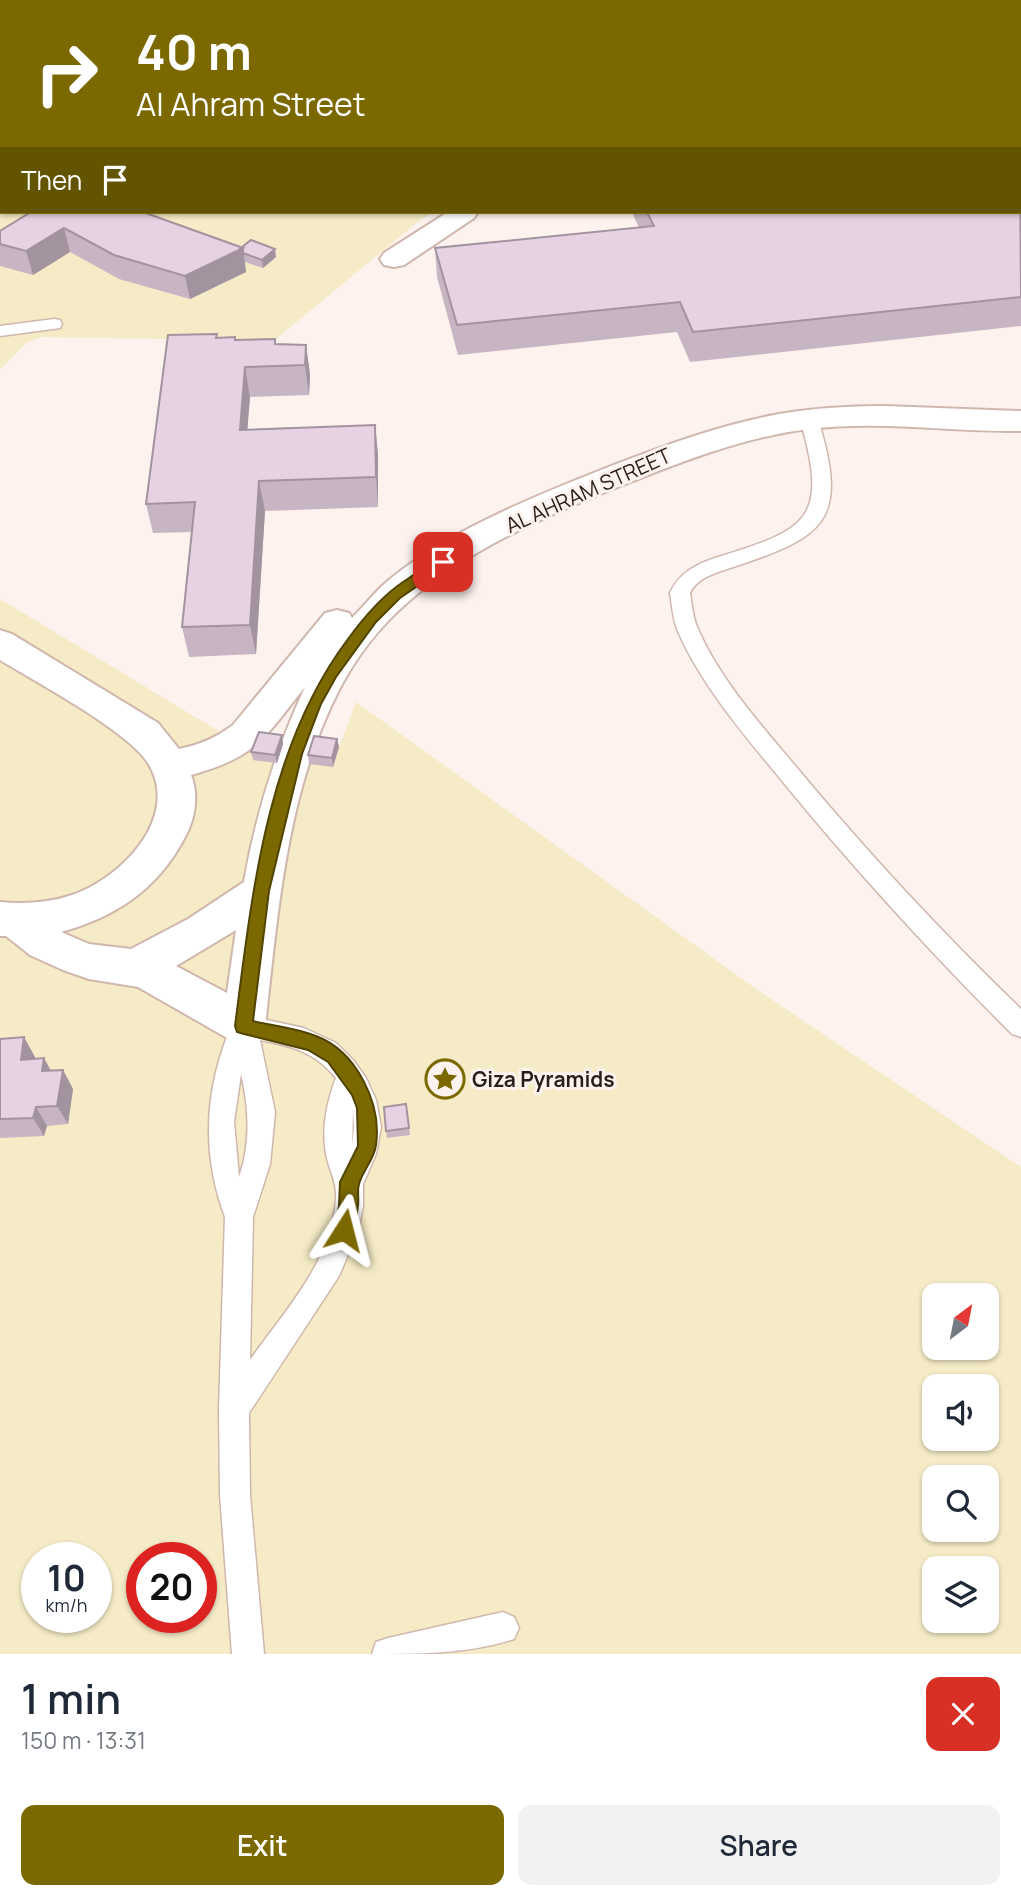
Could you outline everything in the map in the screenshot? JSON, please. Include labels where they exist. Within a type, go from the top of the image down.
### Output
[{"type":"street","points":[[394,259],[463,214]]},
{"type":"street","name":"AL AHRAM STREET","points":[[244,1026],[261,891],[292,764],[314,704],[350,645],[395,595],[460,551],[562,498],[709,440],[774,424],[809,419],[889,416],[1018,422]]},
{"type":"street","points":[[171,765],[210,756],[237,743],[264,715],[346,613],[361,604],[395,595]]},
{"type":"street","points":[[0,643],[145,733],[160,748],[171,765],[178,801],[166,840],[137,876],[93,904],[68,913],[8,919]]},
{"type":"street","points":[[136,967],[202,931],[261,891]]},
{"type":"street","points":[[8,919],[32,936],[70,956],[102,964],[136,967],[244,1026]]},
{"type":"lane","points":[[0,331],[54,324]]},
{"type":"lane","points":[[809,419],[821,454],[824,495],[819,510],[809,524],[779,546],[707,568],[691,577],[681,590],[678,604],[683,620],[715,678],[811,801],[932,936],[1021,1026]]},
{"type":"lane","points":[[234,1409],[324,1276],[344,1230],[349,1206],[349,1182],[338,1147],[337,1128],[338,1110],[350,1076],[334,1056],[313,1043],[244,1026]]},
{"type":"lane","points":[[239,1217],[228,1193],[219,1142],[224,1085],[244,1026]]},
{"type":"lane","points":[[244,1026],[262,1112],[257,1164],[239,1217],[234,1409],[235,1495],[248,1654]]},
{"type":"lane","points":[[388,1654],[503,1628]]},
{"type":"sand","points":[[0,214],[430,214],[270,344],[41,337],[26,343],[0,370]]},
{"type":"sand","name":"Giza Pyramids","points":[[0,599],[255,753],[339,747],[356,702],[759,991],[1021,1167],[1021,1654],[0,1654]]},
{"type":"building","points":[[28,214],[149,214],[243,248],[185,276],[114,255],[64,228],[26,251],[0,244],[0,231]]},
{"type":"building","points":[[648,214],[1020,214],[1021,297],[693,332],[680,302],[457,325],[435,248],[654,226]]},
{"type":"building","points":[[251,240],[275,249],[262,260],[243,253],[241,248]]},
{"type":"building","points":[[217,334],[216,338],[275,339],[275,344],[306,345],[305,365],[245,367],[240,430],[375,425],[376,477],[259,481],[250,625],[182,627],[195,502],[146,504],[168,335]]},
{"type":"building","points":[[259,732],[282,735],[275,755],[251,752]]},
{"type":"building","points":[[314,736],[337,739],[332,758],[308,755]]},
{"type":"building","points":[[24,1037],[21,1060],[44,1058],[42,1071],[63,1070],[57,1106],[36,1107],[33,1118],[0,1119],[0,1039]]},
{"type":"building","points":[[406,1104],[409,1128],[386,1131],[384,1107]]},
{"type":"place","name":"Giza Pyramids","points":[[445,1079]]},
{"type":"route","points":[[344,1230],[349,1206],[349,1182],[360,1165],[367,1146],[369,1127],[366,1108],[360,1091],[334,1056],[313,1043],[244,1026],[261,891],[295,754],[314,704],[330,674],[371,619],[395,595],[443,562]]}]
